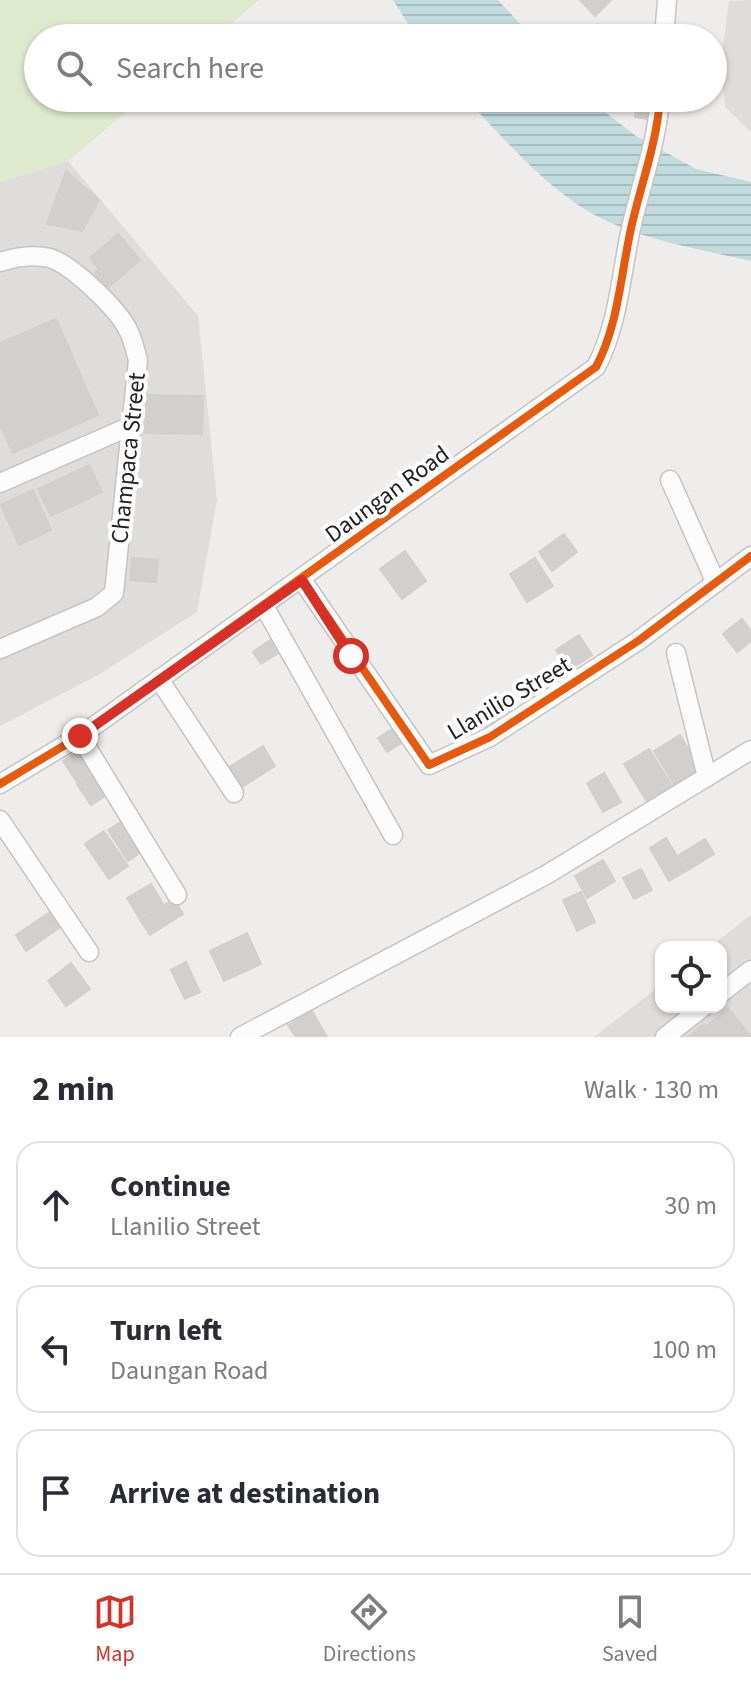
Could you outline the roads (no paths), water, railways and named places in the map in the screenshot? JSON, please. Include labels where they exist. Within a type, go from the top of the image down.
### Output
[{"type":"street","points":[[664,24],[665,2]]},
{"type":"street","name":"Daungan Road","points":[[0,784],[80,736],[596,367],[608,345],[632,223],[657,135],[659,112]]},
{"type":"street","name":"Champaca Street","points":[[0,262],[18,257],[52,259],[77,276],[121,317],[138,360],[114,593],[108,600],[0,649]]},
{"type":"street","points":[[0,483],[133,425]]},
{"type":"street","points":[[670,480],[716,583]]},
{"type":"street","name":"Llanilio Street","points":[[302,580],[429,765],[490,737],[638,641],[751,556]]},
{"type":"street","points":[[264,606],[393,835]]},
{"type":"street","points":[[676,653],[707,777]]},
{"type":"street","points":[[159,679],[234,793]]},
{"type":"street","points":[[80,736],[177,895]]},
{"type":"street","points":[[240,1037],[546,875],[751,750]]},
{"type":"street","points":[[0,820],[89,952]]},
{"type":"street","points":[[727,988],[751,970]]},
{"type":"street","points":[[665,1037],[695,1013]]},
{"type":"water","points":[[393,0],[498,0],[520,24],[408,24]]},
{"type":"water","points":[[478,112],[605,112],[636,136],[696,169],[751,182],[751,261],[678,245],[609,222],[568,198],[531,167]]}]
